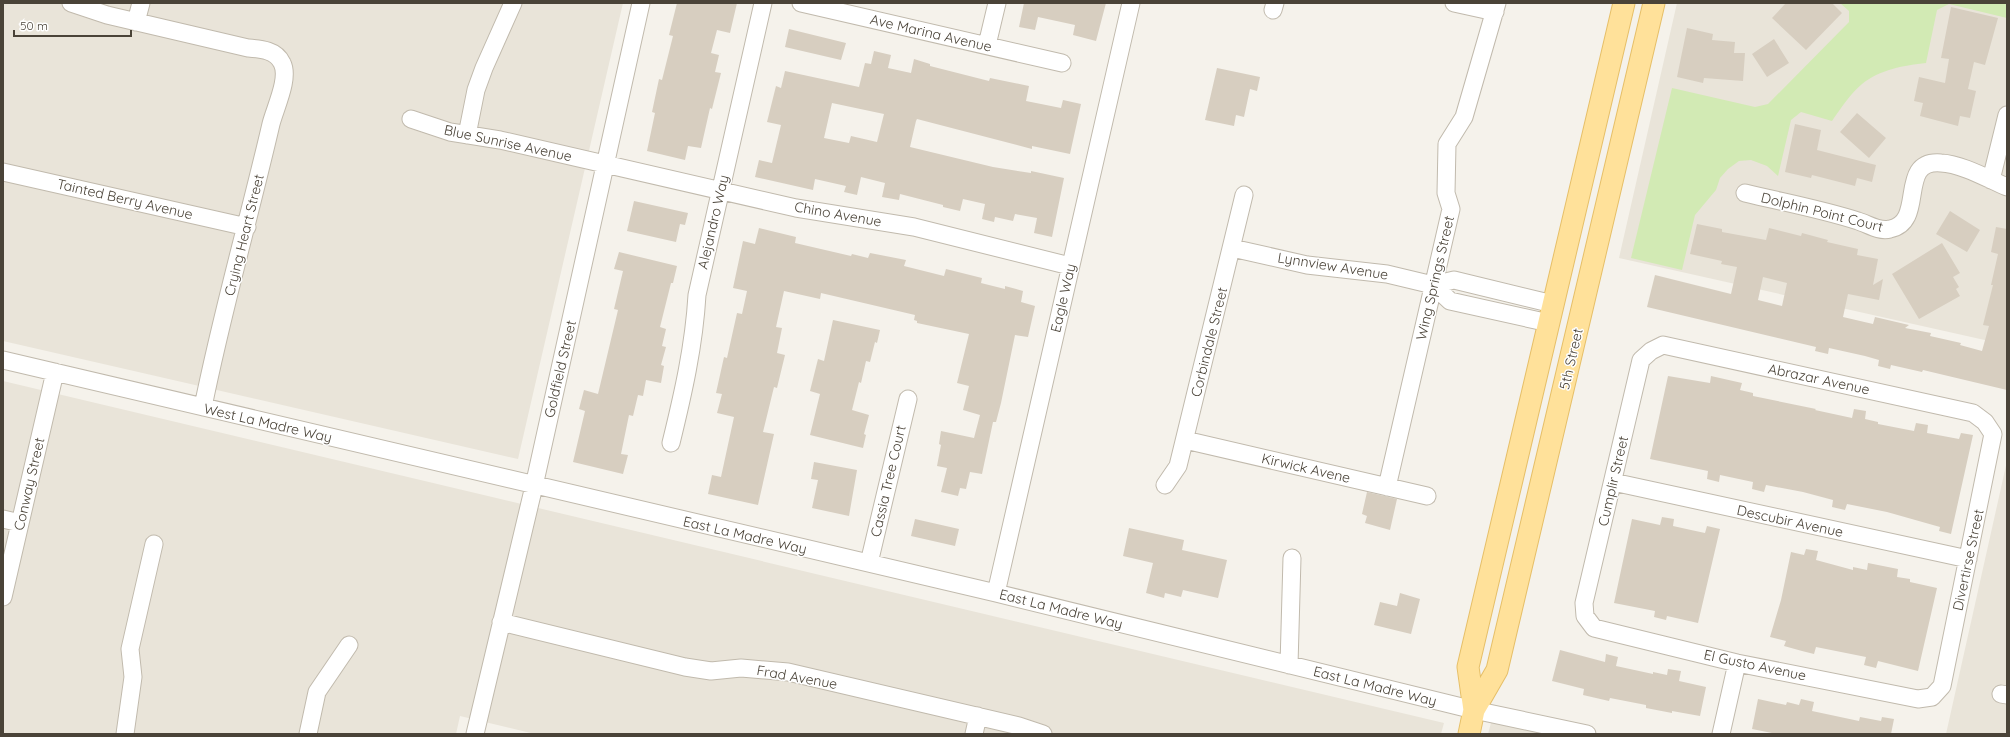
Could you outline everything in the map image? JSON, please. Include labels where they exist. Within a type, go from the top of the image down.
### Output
[{"type":"main road","name":"5th Street","points":[[1474,710],[1468,667],[1624,3]]},
{"type":"main road","name":"5th Street","points":[[1469,734],[1474,710],[1498,670],[1654,3]]},
{"type":"street","points":[[71,3],[100,13],[136,22],[141,3]]},
{"type":"street","points":[[467,135],[476,90],[484,68],[513,3]]},
{"type":"street","name":"Goldfield Street","points":[[475,734],[534,486],[641,3]]},
{"type":"street","name":"Alejandro Way","points":[[671,443],[686,382],[695,330],[696,295],[763,3]]},
{"type":"street","name":"Ave Marina Avenue","points":[[801,3],[1062,62]]},
{"type":"street","points":[[986,45],[997,3]]},
{"type":"street","name":"Eagle Way","points":[[996,592],[1131,3]]},
{"type":"street","points":[[1454,3],[1496,8]]},
{"type":"street","name":"Wing Springs Street","points":[[1387,487],[1451,209],[1446,193],[1447,144],[1464,117],[1496,8]]},
{"type":"street","name":"Crying Heart Street","points":[[136,22],[248,48],[264,49],[276,55],[282,63],[285,79],[275,107],[247,226],[218,335],[203,407]]},
{"type":"street","points":[[2007,115],[1991,180],[2007,187]]},
{"type":"street","name":"Blue Sunrise Avenue","points":[[410,119],[450,132],[500,140],[606,164]]},
{"type":"street","name":"Dolphin Point Court","points":[[1745,193],[1858,221],[1883,230],[1891,229],[1905,219],[1910,209],[1917,173],[1922,166],[1941,163],[1955,166],[1991,180]]},
{"type":"street","name":"Chino Avenue","points":[[606,164],[796,208],[914,227],[1070,266]]},
{"type":"street","name":"Tainted Berry Avenue","points":[[3,172],[247,226]]},
{"type":"street","name":"Corbindale Street","points":[[1165,485],[1178,466],[1244,195]]},
{"type":"street","name":"Lynnview Avenue","points":[[1232,248],[1308,265],[1387,274],[1433,285],[1454,280],[1478,286],[1551,314]]},
{"type":"street","name":"Lynnview Avenue","points":[[1433,285],[1450,301],[1473,306],[1551,314]]},
{"type":"street","points":[[1473,306],[1478,286]]},
{"type":"street","name":"Abrazar Avenue","points":[[1651,351],[1663,345],[1972,413],[1985,422]]},
{"type":"street","name":"Cumplir Street","points":[[1585,616],[1584,603],[1641,360],[1651,351]]},
{"type":"street","name":"West La Madre Way","points":[[3,360],[534,486]]},
{"type":"street","name":"Conway Street","points":[[3,597],[56,372]]},
{"type":"street","name":"Cassia Tree Court","points":[[869,563],[908,399]]},
{"type":"street","name":"Divertirse Street","points":[[1932,697],[1942,686],[1993,434],[1985,422]]},
{"type":"street","name":"Kirwick Avene","points":[[1185,440],[1427,496]]},
{"type":"street","name":"Descubir Avenue","points":[[1612,482],[1968,559]]},
{"type":"street","name":"East La Madre Way","points":[[534,486],[996,592],[1474,710],[1587,734]]},
{"type":"street","points":[[3,519],[20,524]]},
{"type":"street","points":[[125,734],[133,677],[130,649],[154,544]]},
{"type":"street","points":[[1289,664],[1292,558]]},
{"type":"street","name":"El Gusto Avenue","points":[[1585,616],[1594,628],[1737,663],[1918,699],[1932,697]]},
{"type":"street","name":"Frad Avenue","points":[[501,622],[711,671],[741,668],[788,672],[978,716],[1019,726],[1043,734]]},
{"type":"street","points":[[308,734],[317,692],[349,645]]},
{"type":"street","points":[[1721,734],[1737,663]]},
{"type":"street","points":[[974,734],[978,716]]},
{"type":"shaded area","points":[[3,3],[623,3],[518,459],[3,341]]},
{"type":"shaded area","points":[[1677,3],[2007,3],[2007,345],[1619,258]]},
{"type":"shaded area","points":[[3,381],[1444,723],[1441,734],[535,734],[460,716],[456,734],[3,734]]},
{"type":"shaded area","points":[[2007,461],[2007,734],[1946,734]]},
{"type":"shaded area","points":[[1492,719],[1559,734],[1488,734]]},
{"type":"green space","points":[[1840,3],[2007,3],[2007,18],[1949,4],[1937,10],[1926,63],[1892,69],[1869,79],[1862,84],[1846,101],[1832,121],[1801,112],[1791,120],[1778,176],[1767,166],[1751,160],[1739,161],[1728,169],[1720,178],[1716,190],[1695,215],[1682,270],[1631,258],[1672,88],[1755,107],[1768,104],[1849,22],[1849,11]]},
{"type":"building","points":[[677,3],[737,3],[730,33],[717,30],[711,53],[719,55],[715,72],[721,73],[712,109],[710,108],[701,148],[688,146],[685,160],[647,151],[655,113],[652,112],[659,79],[662,80],[673,36],[669,35]]},
{"type":"building","points":[[1024,3],[1106,3],[1096,41],[1073,35],[1075,25],[1038,17],[1035,30],[1019,27]]},
{"type":"building","points":[[1786,3],[1832,3],[1842,13],[1806,50],[1772,18]]},
{"type":"building","points":[[1951,7],[1998,18],[1985,65],[1974,62],[1968,89],[1976,91],[1970,118],[1960,116],[1958,126],[1920,116],[1923,103],[1914,101],[1919,77],[1945,83],[1949,59],[1941,58]]},
{"type":"building","points":[[1687,28],[1713,34],[1712,40],[1735,42],[1734,53],[1745,53],[1743,81],[1704,78],[1703,83],[1677,77]]},
{"type":"building","points":[[789,29],[846,43],[841,60],[785,47]]},
{"type":"building","points":[[1774,39],[1789,63],[1767,77],[1752,54]]},
{"type":"building","points":[[874,51],[891,55],[888,68],[911,73],[914,59],[930,64],[930,66],[989,81],[990,78],[1029,86],[1026,101],[1061,108],[1063,100],[1081,104],[1070,154],[1032,146],[1032,149],[917,119],[910,147],[993,167],[1031,173],[1031,171],[1064,178],[1052,237],[1034,233],[1037,218],[1015,214],[1013,221],[995,217],[994,222],[982,219],[985,204],[963,199],[960,211],[900,194],[899,200],[882,197],[885,183],[861,177],[857,195],[844,192],[846,186],[815,179],[813,190],[755,177],[759,160],[772,163],[781,125],[767,122],[776,86],[781,88],[785,71],[859,87],[865,63],[871,64]],"holes":[[[832,103],[884,114],[877,142],[851,136],[849,143],[824,138]]]},
{"type":"building","points":[[1217,68],[1260,77],[1257,91],[1250,89],[1244,117],[1236,115],[1234,126],[1205,120]]},
{"type":"building","points":[[1857,113],[1886,138],[1869,158],[1840,132]]},
{"type":"building","points":[[1795,124],[1821,130],[1817,150],[1876,165],[1872,182],[1857,178],[1855,186],[1812,175],[1811,178],[1785,172]]},
{"type":"building","points":[[634,201],[688,213],[685,225],[680,224],[676,242],[627,231]]},
{"type":"building","points":[[1950,211],[1980,230],[1967,252],[1936,234]]},
{"type":"building","points":[[1697,224],[1722,229],[1722,232],[1766,240],[1769,228],[1801,236],[1802,233],[1828,240],[1827,242],[1858,249],[1857,255],[1878,259],[1873,285],[1883,279],[1879,300],[1848,294],[1843,317],[1873,324],[1875,317],[1909,325],[1905,328],[1931,333],[1930,336],[1961,343],[1960,345],[1982,351],[1989,326],[1983,325],[1993,285],[1991,285],[1998,254],[1991,252],[1996,227],[2007,229],[2007,390],[1923,370],[1922,372],[1891,365],[1890,369],[1878,366],[1879,360],[1865,356],[1829,348],[1828,354],[1815,351],[1816,347],[1647,307],[1655,275],[1731,294],[1737,267],[1721,264],[1722,261],[1690,254]],"holes":[[[1763,277],[1787,283],[1782,306],[1758,300]]]},
{"type":"building","points":[[759,228],[796,237],[795,243],[851,256],[852,254],[868,258],[870,253],[906,260],[904,266],[944,276],[946,269],[982,278],[981,283],[1005,289],[1005,286],[1023,291],[1021,302],[1035,306],[1028,337],[1015,335],[1001,403],[996,422],[993,422],[982,474],[970,472],[966,489],[960,488],[958,496],[941,492],[947,468],[937,466],[941,445],[939,444],[941,431],[974,438],[980,415],[963,410],[969,386],[957,383],[969,334],[917,323],[917,321],[914,320],[915,315],[821,293],[820,299],[784,291],[776,327],[782,328],[777,353],[785,355],[777,388],[774,387],[763,432],[774,434],[758,505],[708,494],[712,475],[721,477],[734,417],[717,413],[722,394],[716,393],[724,357],[727,358],[737,313],[742,314],[747,291],[733,288],[743,241],[755,244]]},
{"type":"building","points":[[1942,243],[1960,273],[1953,277],[1959,287],[1956,289],[1960,296],[1919,319],[1892,274]]},
{"type":"building","points":[[619,252],[677,266],[673,283],[671,283],[660,327],[666,329],[662,346],[666,347],[661,365],[664,366],[661,383],[646,380],[643,396],[638,395],[633,416],[629,415],[621,454],[628,455],[623,474],[573,462],[585,411],[579,409],[584,390],[598,394],[618,310],[614,309],[623,271],[614,269]]},
{"type":"building","points":[[833,320],[880,330],[870,362],[866,361],[861,383],[859,382],[852,410],[869,415],[864,434],[866,435],[863,448],[810,435],[820,394],[810,391],[818,359],[824,361]]},
{"type":"building","points":[[1668,376],[1710,383],[1711,376],[1742,383],[1740,390],[1753,393],[1753,396],[1816,409],[1815,410],[1852,418],[1854,409],[1866,411],[1865,419],[1878,422],[1878,424],[1914,431],[1916,423],[1928,425],[1927,433],[1959,439],[1961,433],[1973,435],[1951,534],[1939,531],[1940,527],[1887,512],[1847,504],[1845,510],[1832,507],[1833,500],[1803,492],[1766,485],[1764,492],[1752,489],[1753,482],[1720,475],[1719,482],[1707,479],[1708,471],[1650,459]]},
{"type":"building","points":[[814,462],[857,470],[849,516],[812,508],[818,480],[811,479]]},
{"type":"building","points":[[1367,492],[1397,499],[1390,530],[1365,523],[1367,516],[1362,514]]},
{"type":"building","points":[[1662,517],[1674,519],[1673,526],[1705,533],[1707,526],[1720,529],[1698,623],[1667,616],[1666,620],[1654,617],[1655,611],[1614,603],[1632,519],[1660,525]]},
{"type":"building","points":[[915,519],[959,529],[955,546],[911,536]]},
{"type":"building","points":[[1129,528],[1184,540],[1182,550],[1227,560],[1218,598],[1183,590],[1181,597],[1165,593],[1164,598],[1146,593],[1153,563],[1123,556]]},
{"type":"building","points":[[1806,549],[1818,551],[1816,560],[1853,570],[1853,567],[1867,570],[1868,563],[1898,569],[1897,577],[1910,579],[1910,582],[1937,588],[1918,671],[1878,661],[1876,668],[1864,665],[1866,657],[1816,647],[1814,654],[1784,646],[1786,641],[1770,637],[1781,600],[1791,552],[1804,555]]},
{"type":"building","points":[[1400,593],[1420,599],[1411,634],[1374,625],[1380,602],[1397,606]]},
{"type":"building","points":[[1560,650],[1605,662],[1606,654],[1618,657],[1616,666],[1653,674],[1653,672],[1667,675],[1668,669],[1681,671],[1679,681],[1706,687],[1700,716],[1672,711],[1672,713],[1646,708],[1646,705],[1610,698],[1609,701],[1583,695],[1584,689],[1552,681]]},
{"type":"building","points":[[1758,699],[1786,705],[1787,702],[1799,705],[1801,699],[1814,702],[1812,711],[1859,721],[1860,717],[1881,721],[1882,717],[1894,719],[1891,734],[1777,734],[1752,729]]}]
